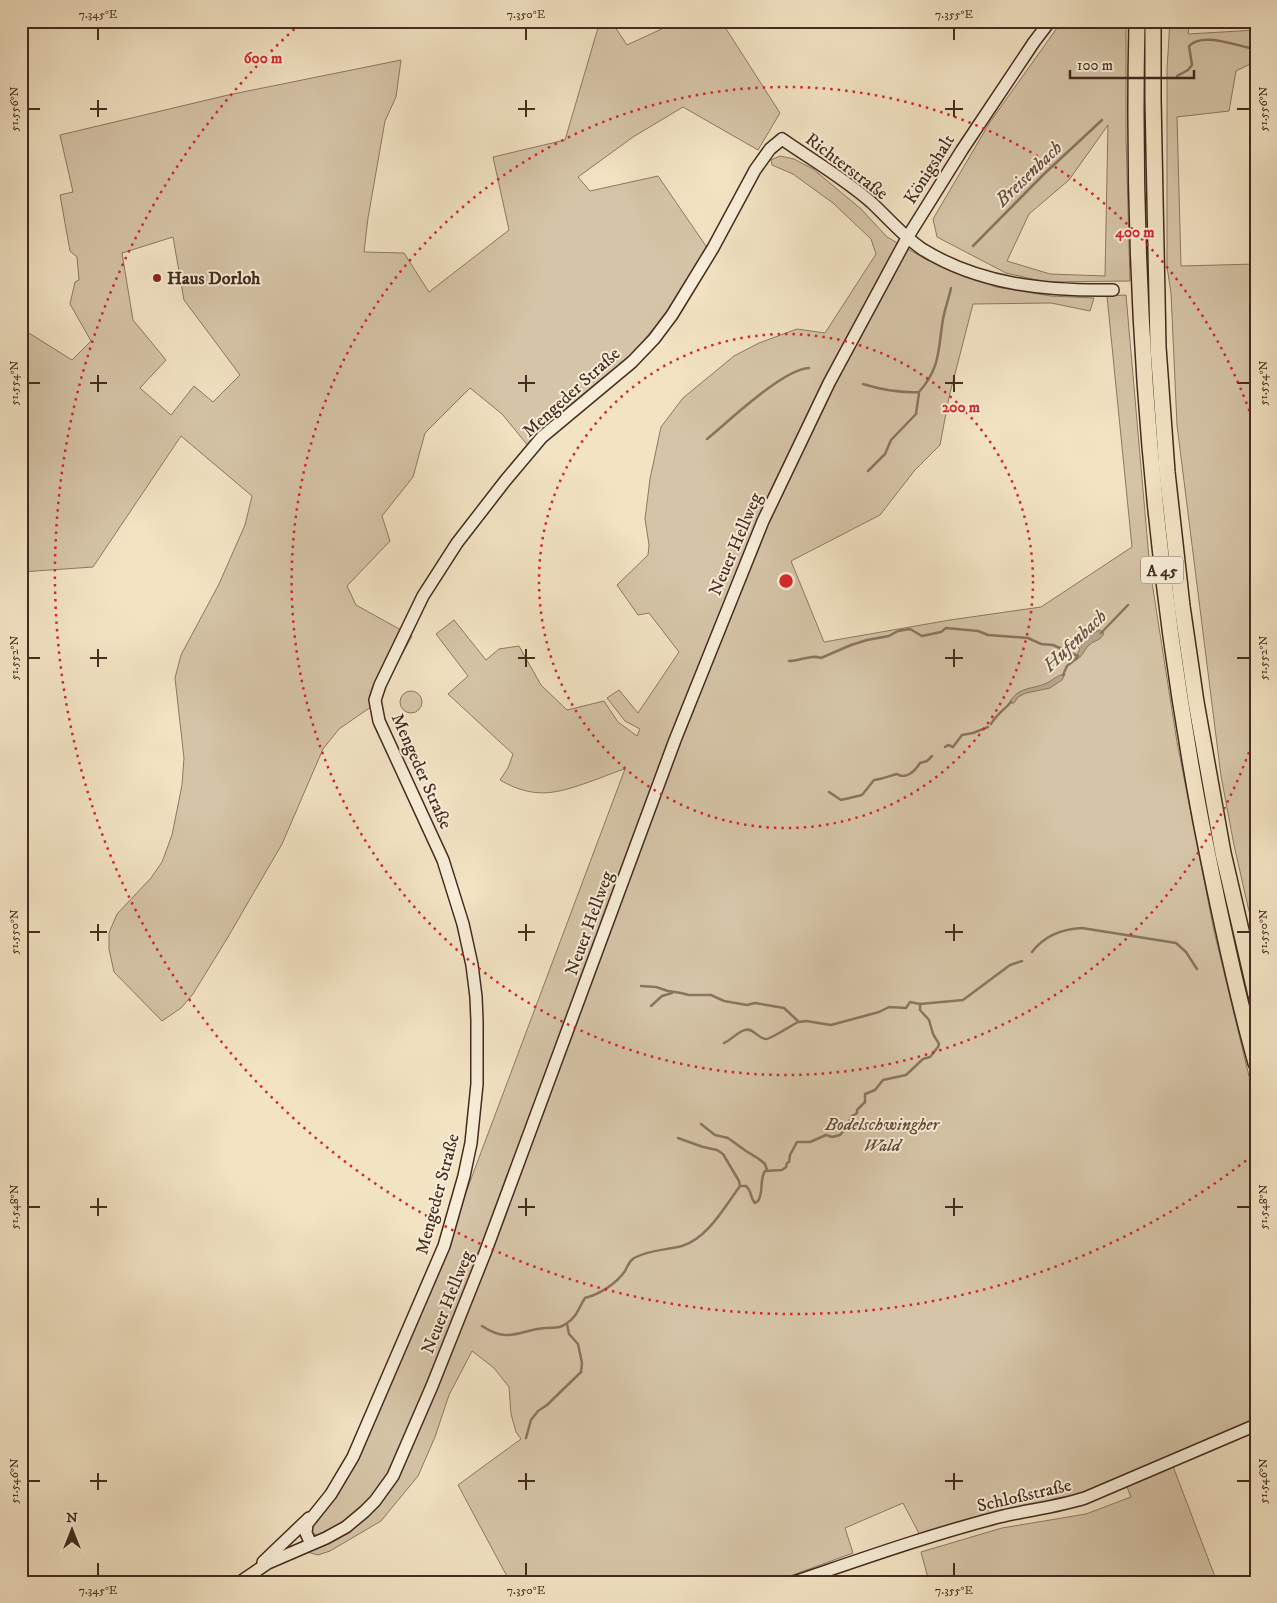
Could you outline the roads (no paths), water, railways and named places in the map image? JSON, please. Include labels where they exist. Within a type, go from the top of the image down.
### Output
[{"type":"highway","name":"A 45","points":[[1136,21],[1136,214],[1139,305],[1144,388],[1158,536],[1191,765],[1218,906],[1255,1060]]},
{"type":"highway","name":"A 45","points":[[1153,21],[1152,99],[1158,347],[1167,472],[1196,702],[1223,853],[1256,994]]},
{"type":"highway","points":[[1152,99],[1159,76],[1161,21]]},
{"type":"street","name":"Königshalt","points":[[907,238],[962,150],[1050,21]]},
{"type":"street","name":"Richterstraße","points":[[782,139],[871,202],[907,238],[938,258],[979,274],[1030,287],[1067,290],[1113,290]]},
{"type":"street","name":"Mengeder Straße","points":[[257,1569],[304,1521],[312,1516],[331,1494],[354,1456],[444,1246],[464,1176],[471,1143],[477,1084],[478,1021],[472,965],[443,860],[379,720],[375,700],[376,694],[423,596],[457,544],[504,481],[542,438],[632,362],[654,339],[672,315],[713,248],[755,170],[770,148],[782,139]]},
{"type":"street","name":"Neuer Hellweg","points":[[257,1569],[268,1562],[339,1531],[364,1512],[384,1489],[399,1463],[486,1253],[675,740],[763,520],[829,383],[907,238]]},
{"type":"street","name":"Schloßstraße","points":[[794,1582],[917,1540],[1000,1517],[1085,1498],[1256,1425]]},
{"type":"street","points":[[312,1516],[306,1530],[312,1544]]},
{"type":"street","points":[[240,1582],[257,1569]]},
{"type":"waterway","name":"Breisenbach","points":[[1177,76],[1188,70],[1192,65],[1189,46],[1195,42],[1203,40],[1221,41],[1256,49]]},
{"type":"waterway","name":"Breisenbach","points":[[973,246],[1044,174],[1102,120]]},
{"type":"waterway","name":"Breisenbach","points":[[863,384],[891,391],[919,392],[935,366],[951,288]]},
{"type":"waterway","name":"Breisenbach","points":[[707,439],[771,386],[785,377],[809,368]]},
{"type":"waterway","points":[[868,471],[885,454],[891,440],[916,414],[919,393]]},
{"type":"waterway","name":"Hufenbach","points":[[1101,633],[1128,605]]},
{"type":"waterway","points":[[789,661],[813,657],[821,658],[851,645],[889,636],[898,631],[910,629],[922,636],[941,632],[946,628],[978,631],[988,635],[1028,638],[1041,644],[1053,645],[1078,656]]},
{"type":"waterway","name":"Hufenbach","points":[[1063,675],[1067,666],[1077,658]]},
{"type":"waterway","name":"Hufenbach","points":[[991,724],[1011,702]]},
{"type":"waterway","name":"Hufenbach","points":[[945,747],[948,745],[953,747],[962,735],[988,727]]},
{"type":"waterway","name":"Hufenbach","points":[[829,792],[841,800],[862,795],[874,780],[897,774],[900,776],[907,775],[913,772],[920,763],[927,761],[932,756]]},
{"type":"waterway","points":[[1032,952],[1054,934],[1082,928],[1176,943],[1186,952],[1197,969]]},
{"type":"waterway","points":[[641,986],[656,987],[689,995],[711,995],[724,1001],[747,1005],[755,1003],[784,1008],[799,1022],[806,1021],[831,1025],[879,1012],[889,1007],[906,1008],[910,1002],[920,1004],[963,1000],[1010,965],[1022,961]]},
{"type":"waterway","points":[[651,1006],[662,996],[672,993]]},
{"type":"waterway","points":[[482,1326],[491,1331],[507,1335],[562,1326],[570,1321],[578,1312],[585,1298],[602,1291],[612,1284],[621,1276],[634,1258],[639,1255],[682,1246],[700,1236],[708,1229],[740,1186],[746,1186],[753,1201],[755,1203],[758,1201],[765,1171],[782,1170],[786,1167],[797,1142],[810,1142],[826,1135],[832,1137],[840,1135],[848,1125],[851,1117],[857,1113],[857,1110],[865,1102],[865,1094],[875,1090],[883,1080],[906,1075],[923,1059],[930,1057],[939,1044],[933,1034],[929,1020],[920,1010],[920,1004]]},
{"type":"waterway","points":[[724,1043],[740,1032],[748,1030],[768,1039],[798,1022]]},
{"type":"waterway","points":[[701,1124],[715,1135],[728,1138],[759,1159],[765,1164],[767,1170]]},
{"type":"waterway","points":[[678,1138],[717,1150],[723,1154],[740,1186]]},
{"type":"waterway","points":[[526,1438],[531,1420],[538,1411],[547,1405],[581,1372],[582,1363],[578,1344],[569,1334],[567,1324]]},
{"type":"place","name":"Haus Dorloh","points":[[157,278]]},
{"type":"park label","name":"Bodelschwingher Wald","points":[[882,1134]]}]
